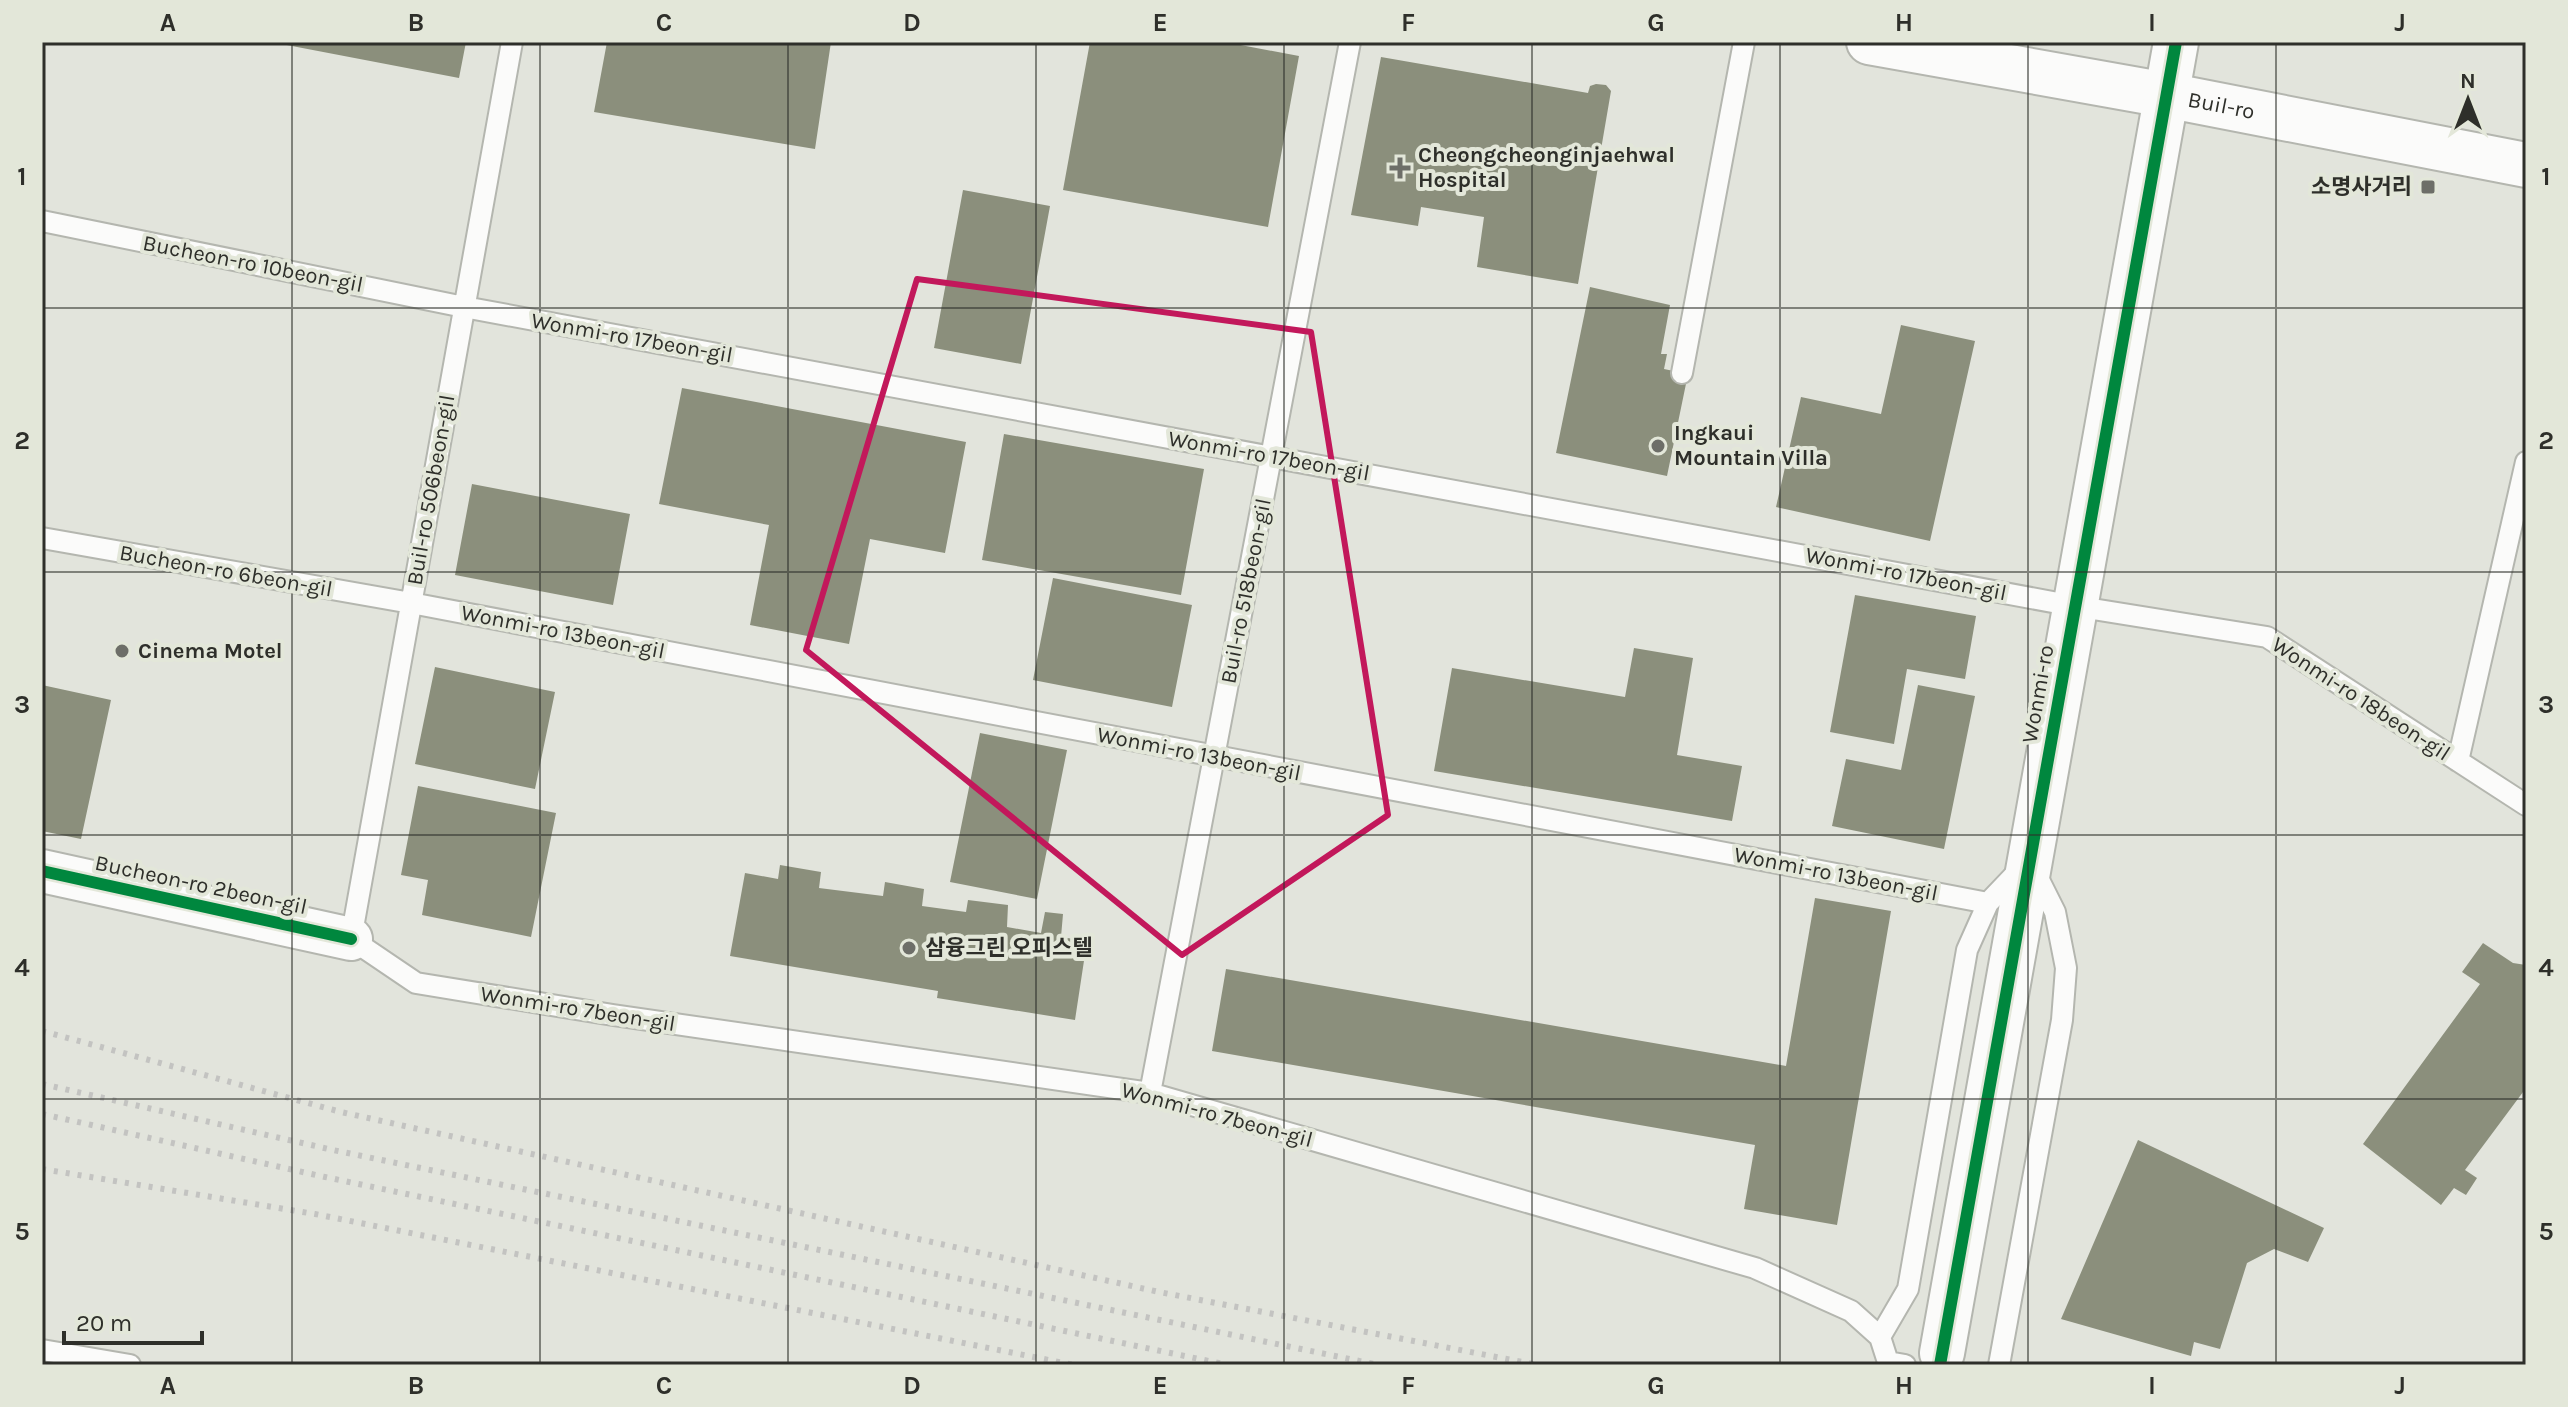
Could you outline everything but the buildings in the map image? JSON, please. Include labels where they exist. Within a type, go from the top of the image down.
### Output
[{"type":"street","name":"Buil-ro","points":[[1869,42],[2166,95],[2526,165]]},
{"type":"street","name":"Wonmi-ro","points":[[1924,1359],[2029,860],[2176,42]]},
{"type":"street","name":"Bucheon-ro 2beon-gil","points":[[42,871],[351,939]]},
{"type":"lane","name":"Buil-ro 506beon-gil","points":[[351,939],[512,42]]},
{"type":"lane","name":"Buil-ro 518beon-gil","points":[[1150,1093],[1350,42]]},
{"type":"lane","points":[[1682,373],[1744,42]]},
{"type":"lane","name":"Bucheon-ro 10beon-gil","points":[[42,221],[464,307]]},
{"type":"lane","name":"Wonmi-ro 17beon-gil","points":[[464,307],[2074,606]]},
{"type":"lane","name":"Wonmi-ro 18beon-gil","points":[[2458,761],[2526,462]]},
{"type":"lane","name":"Bucheon-ro 6beon-gil","points":[[42,538],[411,603]]},
{"type":"lane","name":"Wonmi-ro 13beon-gil","points":[[411,603],[1988,903]]},
{"type":"lane","name":"Wonmi-ro 18beon-gil","points":[[2074,606],[2267,637],[2526,805]]},
{"type":"lane","points":[[1880,1337],[1908,1289],[1967,950],[1988,903],[2029,860],[2055,912],[2066,968],[2062,1020],[1999,1365]]},
{"type":"lane","name":"Wonmi-ro 7beon-gil","points":[[351,939],[416,983],[613,1015],[1150,1093],[1755,1268],[1851,1311],[1880,1337],[1888,1362],[1924,1359]]},
{"type":"lane","points":[[42,1350],[130,1365]]},
{"type":"highlighted area","points":[[917,279],[1311,332],[1388,815],[1182,955],[806,650]]},
{"type":"railway","points":[[42,1031],[341,1112],[1159,1292],[1538,1365]]},
{"type":"railway","points":[[42,1084],[333,1150],[1379,1365]]},
{"type":"railway","points":[[42,1114],[325,1177],[1228,1365]]},
{"type":"railway","points":[[42,1169],[315,1214],[1074,1365]]},
{"type":"cycle path","points":[[1940,1365],[2176,42]]},
{"type":"cycle path","points":[[42,871],[351,939]]},
{"type":"place","name":"Cheongcheonginjaehwal Hospital","points":[[1400,168]]},
{"type":"place","name":"소명사거리","points":[[2428,187]]},
{"type":"place","name":"Ingkaui Mountain Villa","points":[[1658,446]]},
{"type":"place","name":"Cinema Motel","points":[[122,651]]},
{"type":"place","name":"삼융그린 오피스텔","points":[[909,948]]}]
